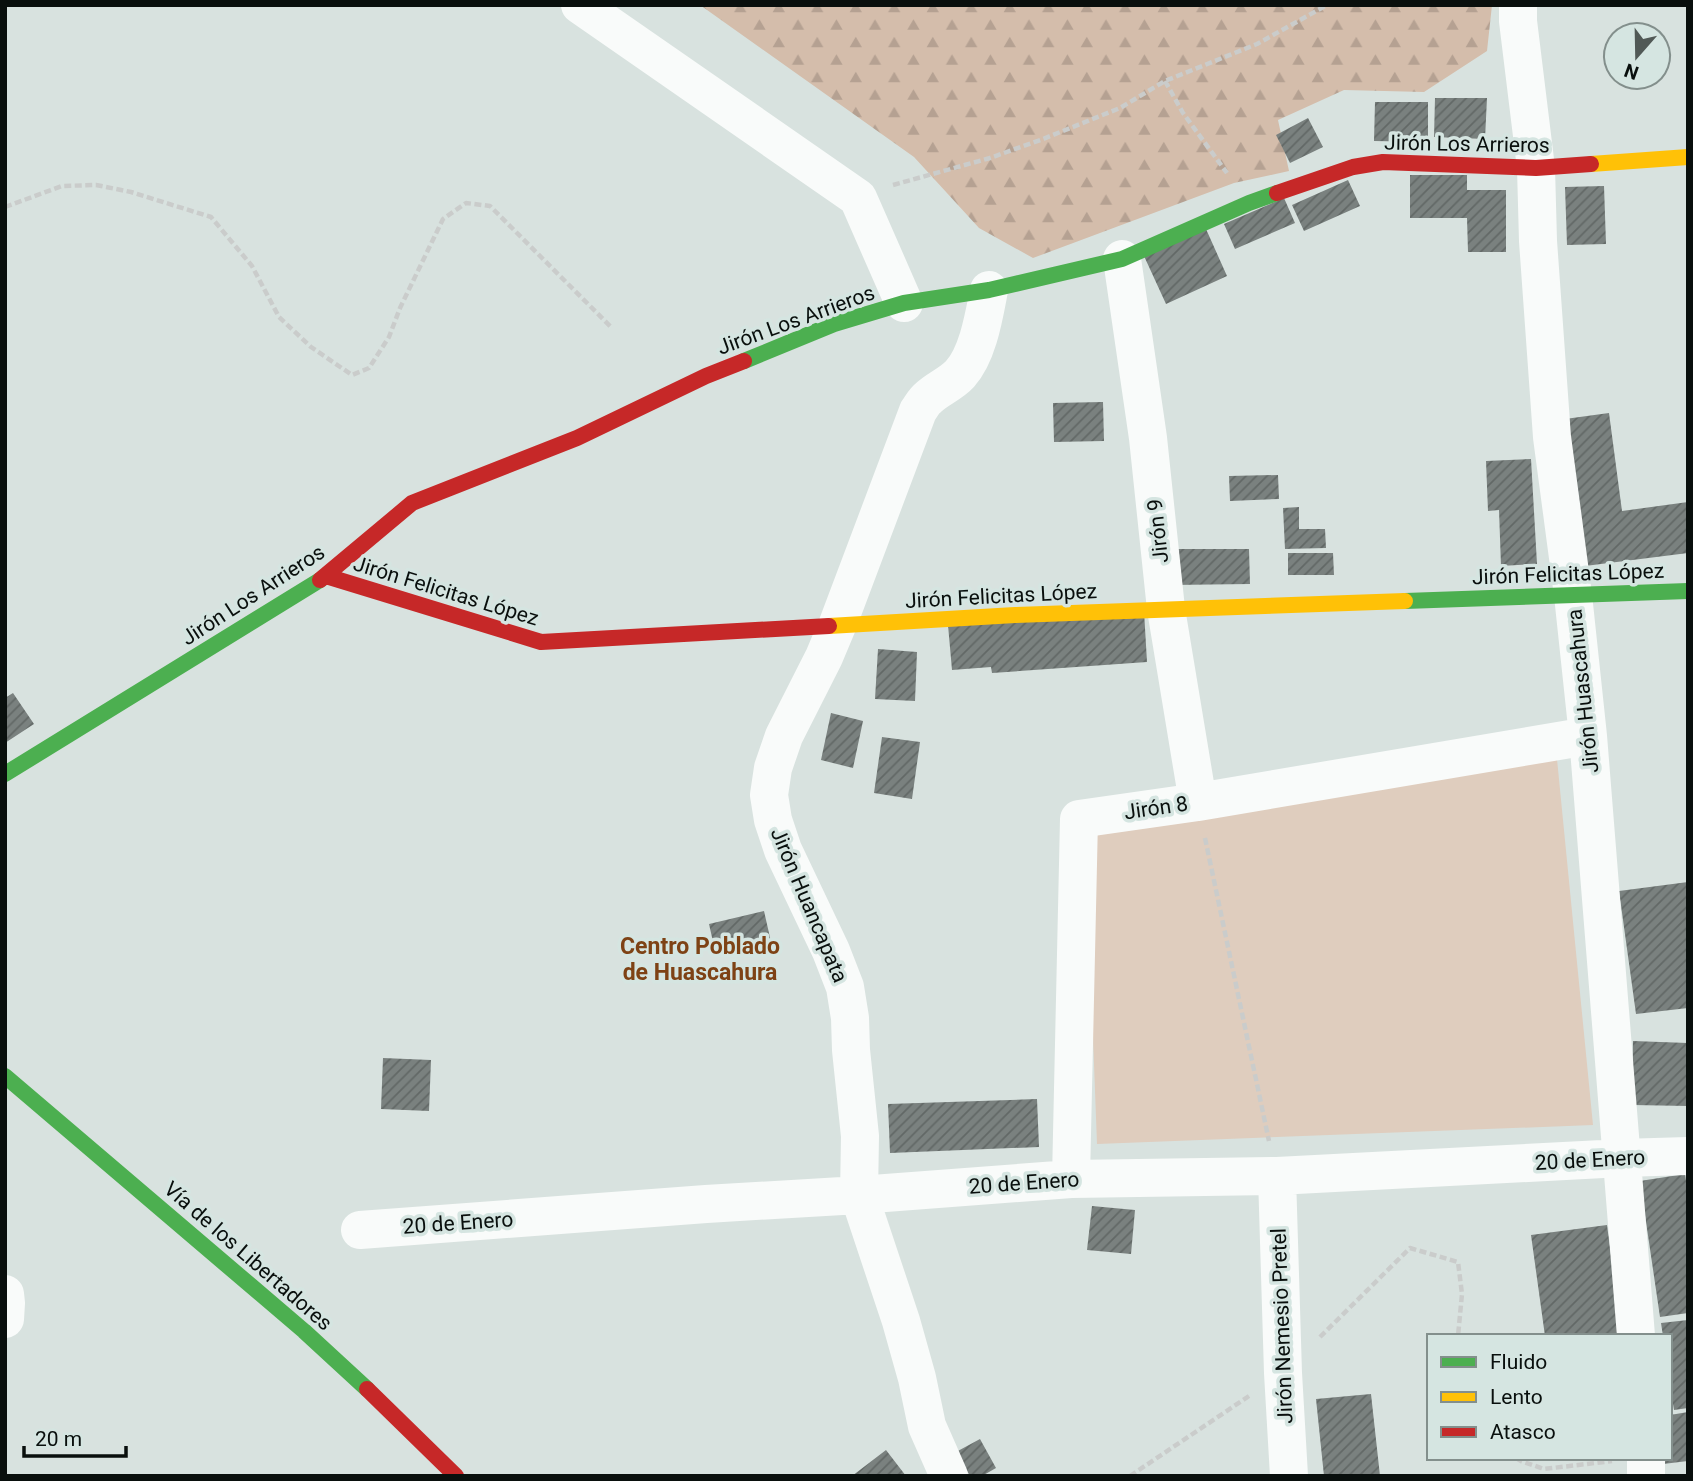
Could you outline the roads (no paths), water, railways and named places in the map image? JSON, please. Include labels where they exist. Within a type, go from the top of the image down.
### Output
[{"type":"main road","name":"Jirón Los Arrieros","points":[[5,774],[326,576],[412,503],[577,438],[706,376],[834,324],[904,303],[989,290],[1122,259],[1249,203],[1353,167],[1383,162],[1536,168],[1688,157]]},
{"type":"main road","name":"Jirón Felicitas López","points":[[326,576],[541,642],[1014,615],[1688,591]]},
{"type":"main road","name":"Vía de los Libertadores","points":[[5,1076],[304,1331],[456,1476]]},
{"type":"street","points":[[580,5],[858,198],[904,303]]},
{"type":"street","name":"Jirón Huascahura","points":[[1518,5],[1536,168],[1538,241],[1552,437],[1588,736],[1636,1334]]},
{"type":"street","name":"Jirón 9","points":[[1122,259],[1148,438],[1166,609],[1198,802]]},
{"type":"street","name":"Jirón Huancapata","points":[[949,1476],[927,1426],[901,1321],[859,1195],[860,1136],[845,987],[783,850],[773,820],[769,795],[773,768],[784,736],[837,626],[918,411],[927,398],[960,374],[970,358],[981,327],[989,290]]},
{"type":"street","name":"Jirón 8","points":[[1071,1179],[1079,819],[1198,802],[1588,736]]},
{"type":"street","name":"20 de Enero","points":[[360,1230],[1071,1179],[1277,1176],[1688,1156]]},
{"type":"street","name":"Jirón Nemesio Pretel","points":[[1277,1176],[1289,1476]]},
{"type":"street","points":[[5,1294],[5,1319]]},
{"type":"district","name":"Centro Poblado de Huascahura","points":[[700,959]]}]
